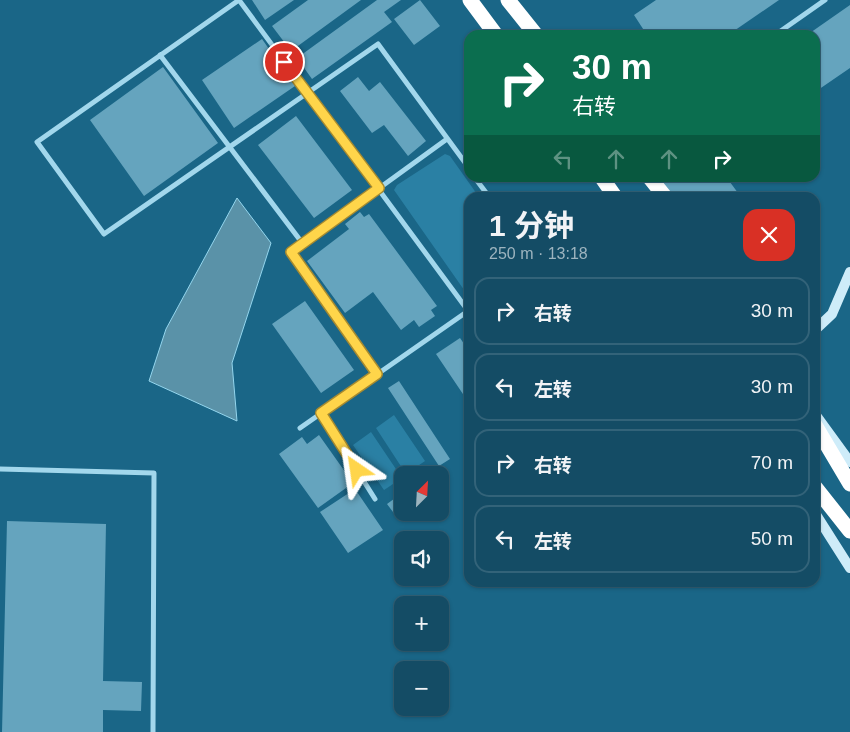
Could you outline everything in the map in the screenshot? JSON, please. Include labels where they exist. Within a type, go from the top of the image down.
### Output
[{"type":"highway","points":[[470,0],[492,30]]},
{"type":"highway","points":[[508,0],[532,30]]},
{"type":"highway","points":[[653,182],[661,192]]},
{"type":"highway","points":[[820,433],[850,484]]},
{"type":"highway","points":[[820,493],[850,531]]},
{"type":"street","points":[[464,161],[378,44],[307,93],[230,147],[104,234],[37,142],[239,0],[307,93],[379,188],[464,305]]},
{"type":"street","points":[[782,30],[825,0]]},
{"type":"street","points":[[160,55],[303,244]]},
{"type":"street","points":[[377,374],[291,252],[447,139]]},
{"type":"street","points":[[820,325],[832,314],[850,272]]},
{"type":"street","points":[[300,428],[464,314]]},
{"type":"street","points":[[321,413],[375,499]]},
{"type":"street","points":[[820,421],[850,462]]},
{"type":"street","points":[[0,469],[154,472],[153,732]]},
{"type":"street","points":[[820,521],[850,568]]},
{"type":"shaded area","points":[[445,154],[450,156],[464,176],[464,182],[468,182],[475,192],[464,192],[464,290],[394,190],[397,185]]},
{"type":"shaded area","points":[[237,198],[271,243],[232,363],[237,421],[149,381],[166,329]]},
{"type":"shaded area","points":[[394,415],[425,461],[418,466],[401,466],[376,428]]},
{"type":"shaded area","points":[[371,432],[394,466],[394,483],[384,490],[353,445]]},
{"type":"building","points":[[252,0],[294,0],[265,20]]},
{"type":"building","points":[[308,0],[361,0],[291,51],[272,26]]},
{"type":"building","points":[[377,0],[401,0],[384,12],[392,22],[312,79],[297,58]]},
{"type":"building","points":[[420,0],[440,26],[414,45],[394,19]]},
{"type":"building","points":[[656,0],[779,0],[735,30],[644,30],[634,15]]},
{"type":"building","points":[[850,5],[850,68],[820,89],[820,30],[814,30]]},
{"type":"building","points":[[262,39],[295,86],[234,128],[202,80]]},
{"type":"building","points":[[163,67],[218,143],[144,196],[90,120]]},
{"type":"building","points":[[358,77],[369,91],[380,82],[426,141],[408,156],[384,125],[372,133],[340,91]]},
{"type":"building","points":[[296,116],[352,190],[314,218],[258,145]]},
{"type":"building","points":[[663,182],[730,182],[737,192],[649,192]]},
{"type":"building","points":[[360,212],[364,217],[369,214],[437,306],[431,310],[435,316],[419,327],[414,320],[401,330],[373,292],[345,313],[307,261],[349,229],[345,224]]},
{"type":"building","points":[[305,301],[354,370],[321,393],[272,324]]},
{"type":"building","points":[[460,338],[464,344],[464,396],[436,354]]},
{"type":"building","points":[[399,381],[450,459],[439,466],[388,388]]},
{"type":"building","points":[[319,435],[353,483],[318,508],[279,454],[302,437],[307,444]]},
{"type":"building","points":[[355,489],[383,530],[348,553],[320,512]]},
{"type":"building","points":[[394,499],[394,513],[387,504]]},
{"type":"building","points":[[7,521],[106,524],[103,681],[142,682],[141,711],[103,710],[103,732],[2,732]]},
{"type":"route","points":[[284,62],[379,188],[291,252],[377,374],[321,413],[357,470]]}]
